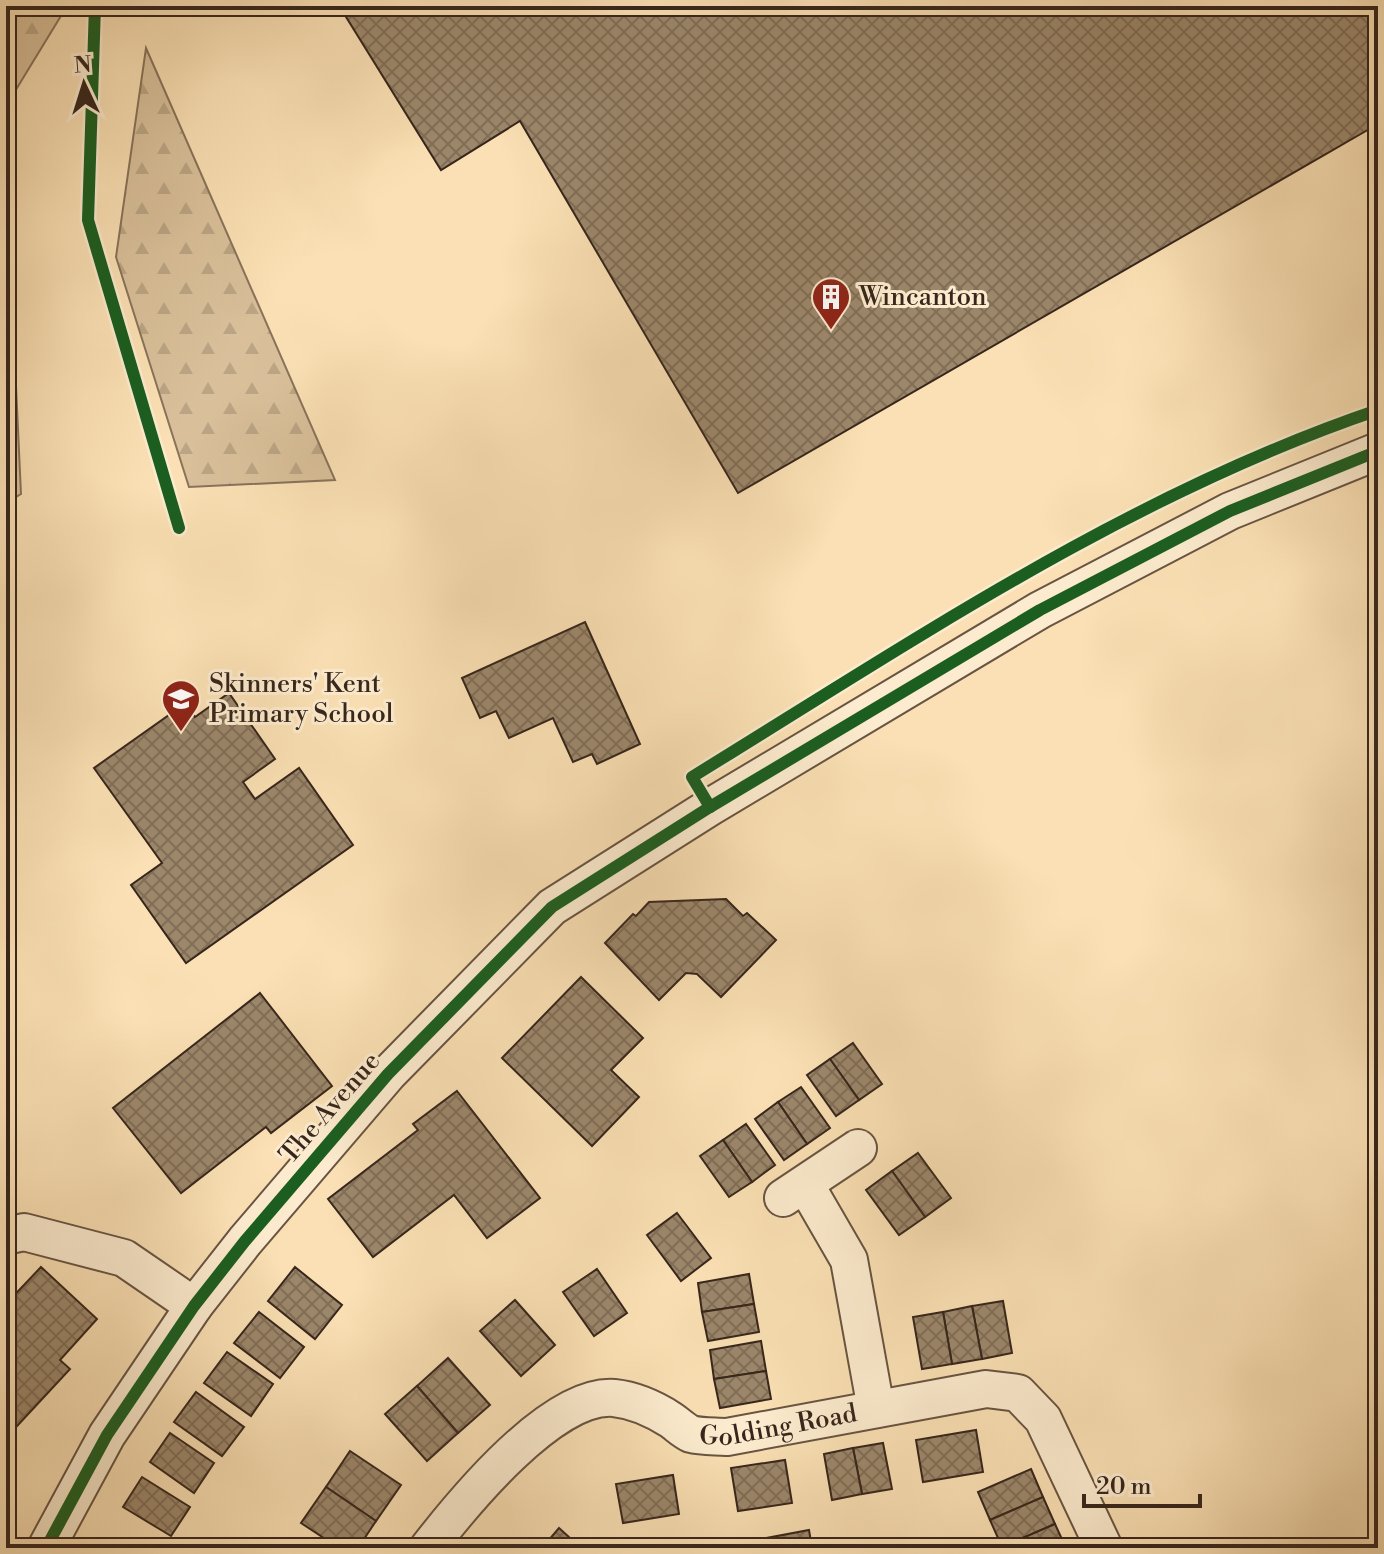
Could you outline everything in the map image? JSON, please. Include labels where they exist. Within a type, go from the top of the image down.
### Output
[{"type":"street","name":"The Avenue","points":[[46,1548],[107,1435],[194,1306],[326,1144],[388,1074],[546,912],[743,788],[1099,577],[1230,511],[1378,451]]},
{"type":"street","points":[[858,1148],[794,1191],[849,1260],[876,1409]]},
{"type":"street","points":[[6,1236],[24,1232],[124,1258],[194,1306]]},
{"type":"street","name":"Golding Road","points":[[428,1548],[460,1507],[526,1441],[557,1415],[582,1403],[612,1398],[646,1406],[689,1433],[727,1437],[986,1389],[1018,1393],[1043,1419],[1104,1548]]},
{"type":"green space","points":[[6,6],[67,6],[6,106]]},
{"type":"green space","points":[[146,48],[335,480],[189,487],[116,257]]},
{"type":"green space","points":[[6,170],[21,494],[6,503]]},
{"type":"building","name":"Wincanton","points":[[353,6],[1378,6],[1378,124],[738,493],[520,121],[441,170],[343,12]]},
{"type":"building","points":[[585,622],[640,744],[597,764],[592,754],[573,762],[553,718],[509,738],[496,711],[480,718],[462,678]]},
{"type":"building","points":[[229,693],[275,759],[243,782],[255,799],[299,768],[353,845],[186,963],[131,885],[162,863],[94,768],[186,703],[195,717]]},
{"type":"building","points":[[726,899],[743,916],[747,913],[776,940],[721,997],[697,974],[686,973],[659,1000],[605,943],[649,902]]},
{"type":"building","points":[[581,977],[643,1038],[611,1070],[639,1097],[592,1146],[502,1058]]},
{"type":"building","points":[[260,993],[332,1086],[271,1133],[266,1127],[181,1193],[113,1108]]},
{"type":"building","points":[[853,1043],[882,1084],[859,1100],[830,1059]]},
{"type":"building","points":[[830,1059],[859,1100],[836,1116],[807,1075]]},
{"type":"building","points":[[801,1087],[830,1128],[807,1144],[778,1102]]},
{"type":"building","points":[[457,1091],[540,1198],[487,1238],[454,1195],[373,1257],[328,1199],[418,1130],[413,1124]]},
{"type":"building","points":[[778,1102],[807,1144],[784,1160],[755,1119]]},
{"type":"building","points":[[746,1124],[775,1165],[752,1182],[723,1140]]},
{"type":"building","points":[[723,1140],[752,1182],[729,1197],[700,1156]]},
{"type":"building","points":[[918,1153],[951,1198],[925,1217],[892,1171]]},
{"type":"building","points":[[892,1171],[925,1217],[899,1235],[866,1190]]},
{"type":"building","points":[[677,1213],[711,1258],[681,1281],[647,1235]]},
{"type":"building","points":[[41,1267],[97,1319],[60,1360],[70,1369],[6,1438],[6,1304]]},
{"type":"building","points":[[295,1267],[342,1305],[315,1339],[268,1301]]},
{"type":"building","points":[[597,1269],[627,1313],[594,1336],[563,1292]]},
{"type":"building","points":[[749,1274],[754,1304],[702,1312],[698,1283]]},
{"type":"building","points":[[515,1300],[555,1345],[521,1376],[480,1331]]},
{"type":"building","points":[[1003,1301],[1012,1353],[982,1359],[972,1306]]},
{"type":"building","points":[[754,1304],[759,1332],[708,1341],[702,1312]]},
{"type":"building","points":[[972,1306],[982,1359],[952,1364],[943,1312]]},
{"type":"building","points":[[259,1312],[304,1347],[280,1378],[234,1343]]},
{"type":"building","points":[[943,1312],[952,1364],[922,1369],[913,1317]]},
{"type":"building","points":[[761,1341],[766,1371],[714,1379],[710,1350]]},
{"type":"building","points":[[227,1352],[273,1384],[251,1416],[204,1383]]},
{"type":"building","points":[[448,1358],[490,1405],[458,1433],[417,1386]]},
{"type":"building","points":[[766,1371],[771,1399],[720,1408],[714,1379]]},
{"type":"building","points":[[417,1386],[458,1433],[427,1461],[385,1414]]},
{"type":"building","points":[[196,1392],[244,1427],[222,1456],[174,1422]]},
{"type":"building","points":[[976,1430],[983,1472],[923,1482],[916,1440]]},
{"type":"building","points":[[170,1433],[214,1463],[194,1493],[150,1462]]},
{"type":"building","points":[[883,1443],[892,1489],[862,1494],[853,1448]]},
{"type":"building","points":[[853,1448],[862,1494],[832,1500],[824,1454]]},
{"type":"building","points":[[350,1451],[401,1485],[376,1521],[326,1487]]},
{"type":"building","points":[[785,1460],[792,1503],[738,1511],[731,1468]]},
{"type":"building","points":[[1031,1469],[1043,1497],[990,1520],[978,1492]]},
{"type":"building","points":[[673,1475],[679,1514],[623,1523],[616,1484]]},
{"type":"building","points":[[142,1477],[190,1507],[171,1536],[123,1507]]},
{"type":"building","points":[[326,1487],[376,1521],[358,1548],[339,1548],[301,1523]]},
{"type":"building","points":[[1043,1497],[1055,1524],[1002,1547],[990,1520]]},
{"type":"building","points":[[1055,1524],[1066,1548],[1002,1548],[1002,1547]]},
{"type":"building","points":[[559,1528],[581,1548],[542,1548]]},
{"type":"building","points":[[809,1530],[812,1548],[757,1548],[756,1540]]},
{"type":"cycle path","points":[[95,6],[88,220],[179,528]]},
{"type":"cycle path","points":[[710,807],[692,777],[941,623],[1110,527],[1197,484],[1286,444],[1378,410]]},
{"type":"cycle path","points":[[46,1548],[107,1435],[194,1306],[245,1241],[388,1074],[552,907],[710,807],[1040,610],[1230,511],[1378,451]]},
{"type":"place","name":"Wincanton","points":[[831,331]]},
{"type":"place","name":"Skinners' Kent Primary School","points":[[181,733]]}]
